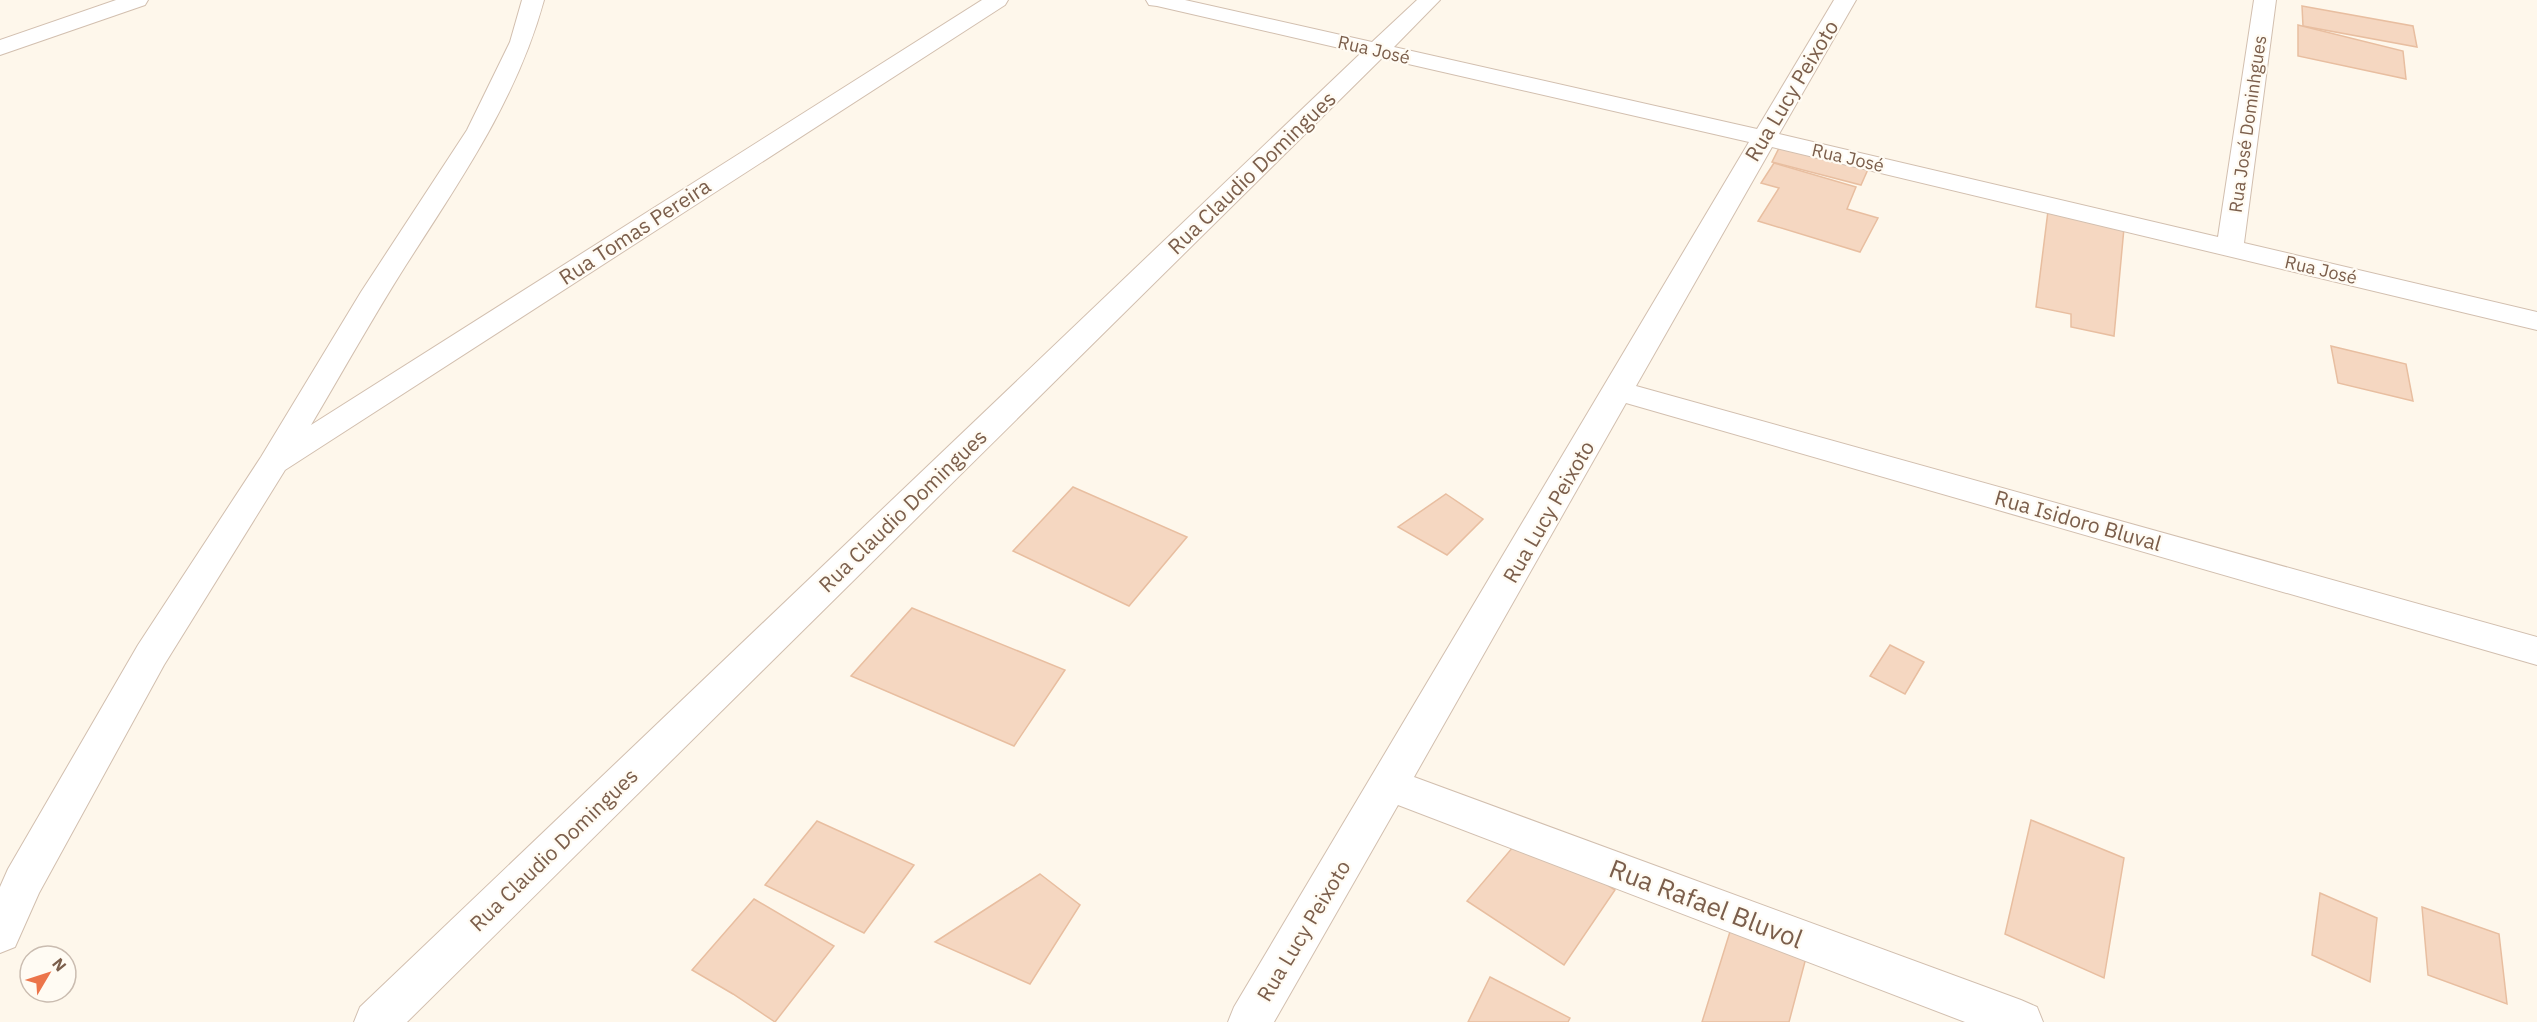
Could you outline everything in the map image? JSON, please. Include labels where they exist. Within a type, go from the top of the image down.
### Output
[{"type":"street","points":[[0,48],[137,0]]},
{"type":"street","points":[[0,933],[23,882],[151,655],[272,465],[375,292],[479,130],[521,42],[533,0]]},
{"type":"street","name":"Rua Tomas Pereira","points":[[272,465],[997,0]]},
{"type":"street","name":"Rua José","points":[[1157,0],[1763,138],[2537,321]]},
{"type":"street","name":"Rua Claudio Domingues","points":[[376,1022],[1429,0]]},
{"type":"street","name":"Rua Lucy Peixoto","points":[[1250,1022],[1845,0]]},
{"type":"street","name":"Rua José Dominhgues","points":[[2230,249],[2265,0]]},
{"type":"street","name":"Rua Isidoro Bluval","points":[[1619,391],[2537,651]]},
{"type":"street","name":"Rua Rafael Bluvol","points":[[1390,785],[2021,1022]]},
{"type":"building","points":[[2302,6],[2413,26],[2417,47],[2303,26]]},
{"type":"building","points":[[2298,25],[2403,51],[2406,79],[2298,56]]},
{"type":"building","points":[[1781,144],[1869,167],[1861,185],[1772,162]]},
{"type":"building","points":[[1774,163],[1856,187],[1847,209],[1878,218],[1860,252],[1758,221],[1779,188],[1761,183]]},
{"type":"building","points":[[2048,211],[2124,228],[2114,336],[2071,327],[2071,314],[2036,307]]},
{"type":"building","points":[[2331,346],[2406,364],[2413,401],[2338,383]]},
{"type":"building","points":[[1073,487],[1187,537],[1129,606],[1013,551]]},
{"type":"building","points":[[1446,494],[1483,519],[1447,555],[1398,527]]},
{"type":"building","points":[[912,608],[1065,670],[1014,746],[851,676]]},
{"type":"building","points":[[1890,645],[1924,662],[1905,694],[1870,676]]},
{"type":"building","points":[[2031,820],[2124,858],[2104,978],[2005,934]]},
{"type":"building","points":[[817,821],[914,865],[864,933],[765,885]]},
{"type":"building","points":[[1519,840],[1559,853],[1615,890],[1564,965],[1467,901]]},
{"type":"building","points":[[1040,874],[1080,905],[1030,984],[935,942]]},
{"type":"building","points":[[2320,893],[2377,918],[2370,982],[2312,955]]},
{"type":"building","points":[[754,899],[834,946],[775,1022],[692,970]]},
{"type":"building","points":[[2422,907],[2499,934],[2507,1004],[2428,975]]},
{"type":"building","points":[[1733,922],[1807,954],[1789,1022],[1702,1022]]},
{"type":"building","points":[[1490,977],[1570,1018],[1568,1022],[1468,1022]]}]
